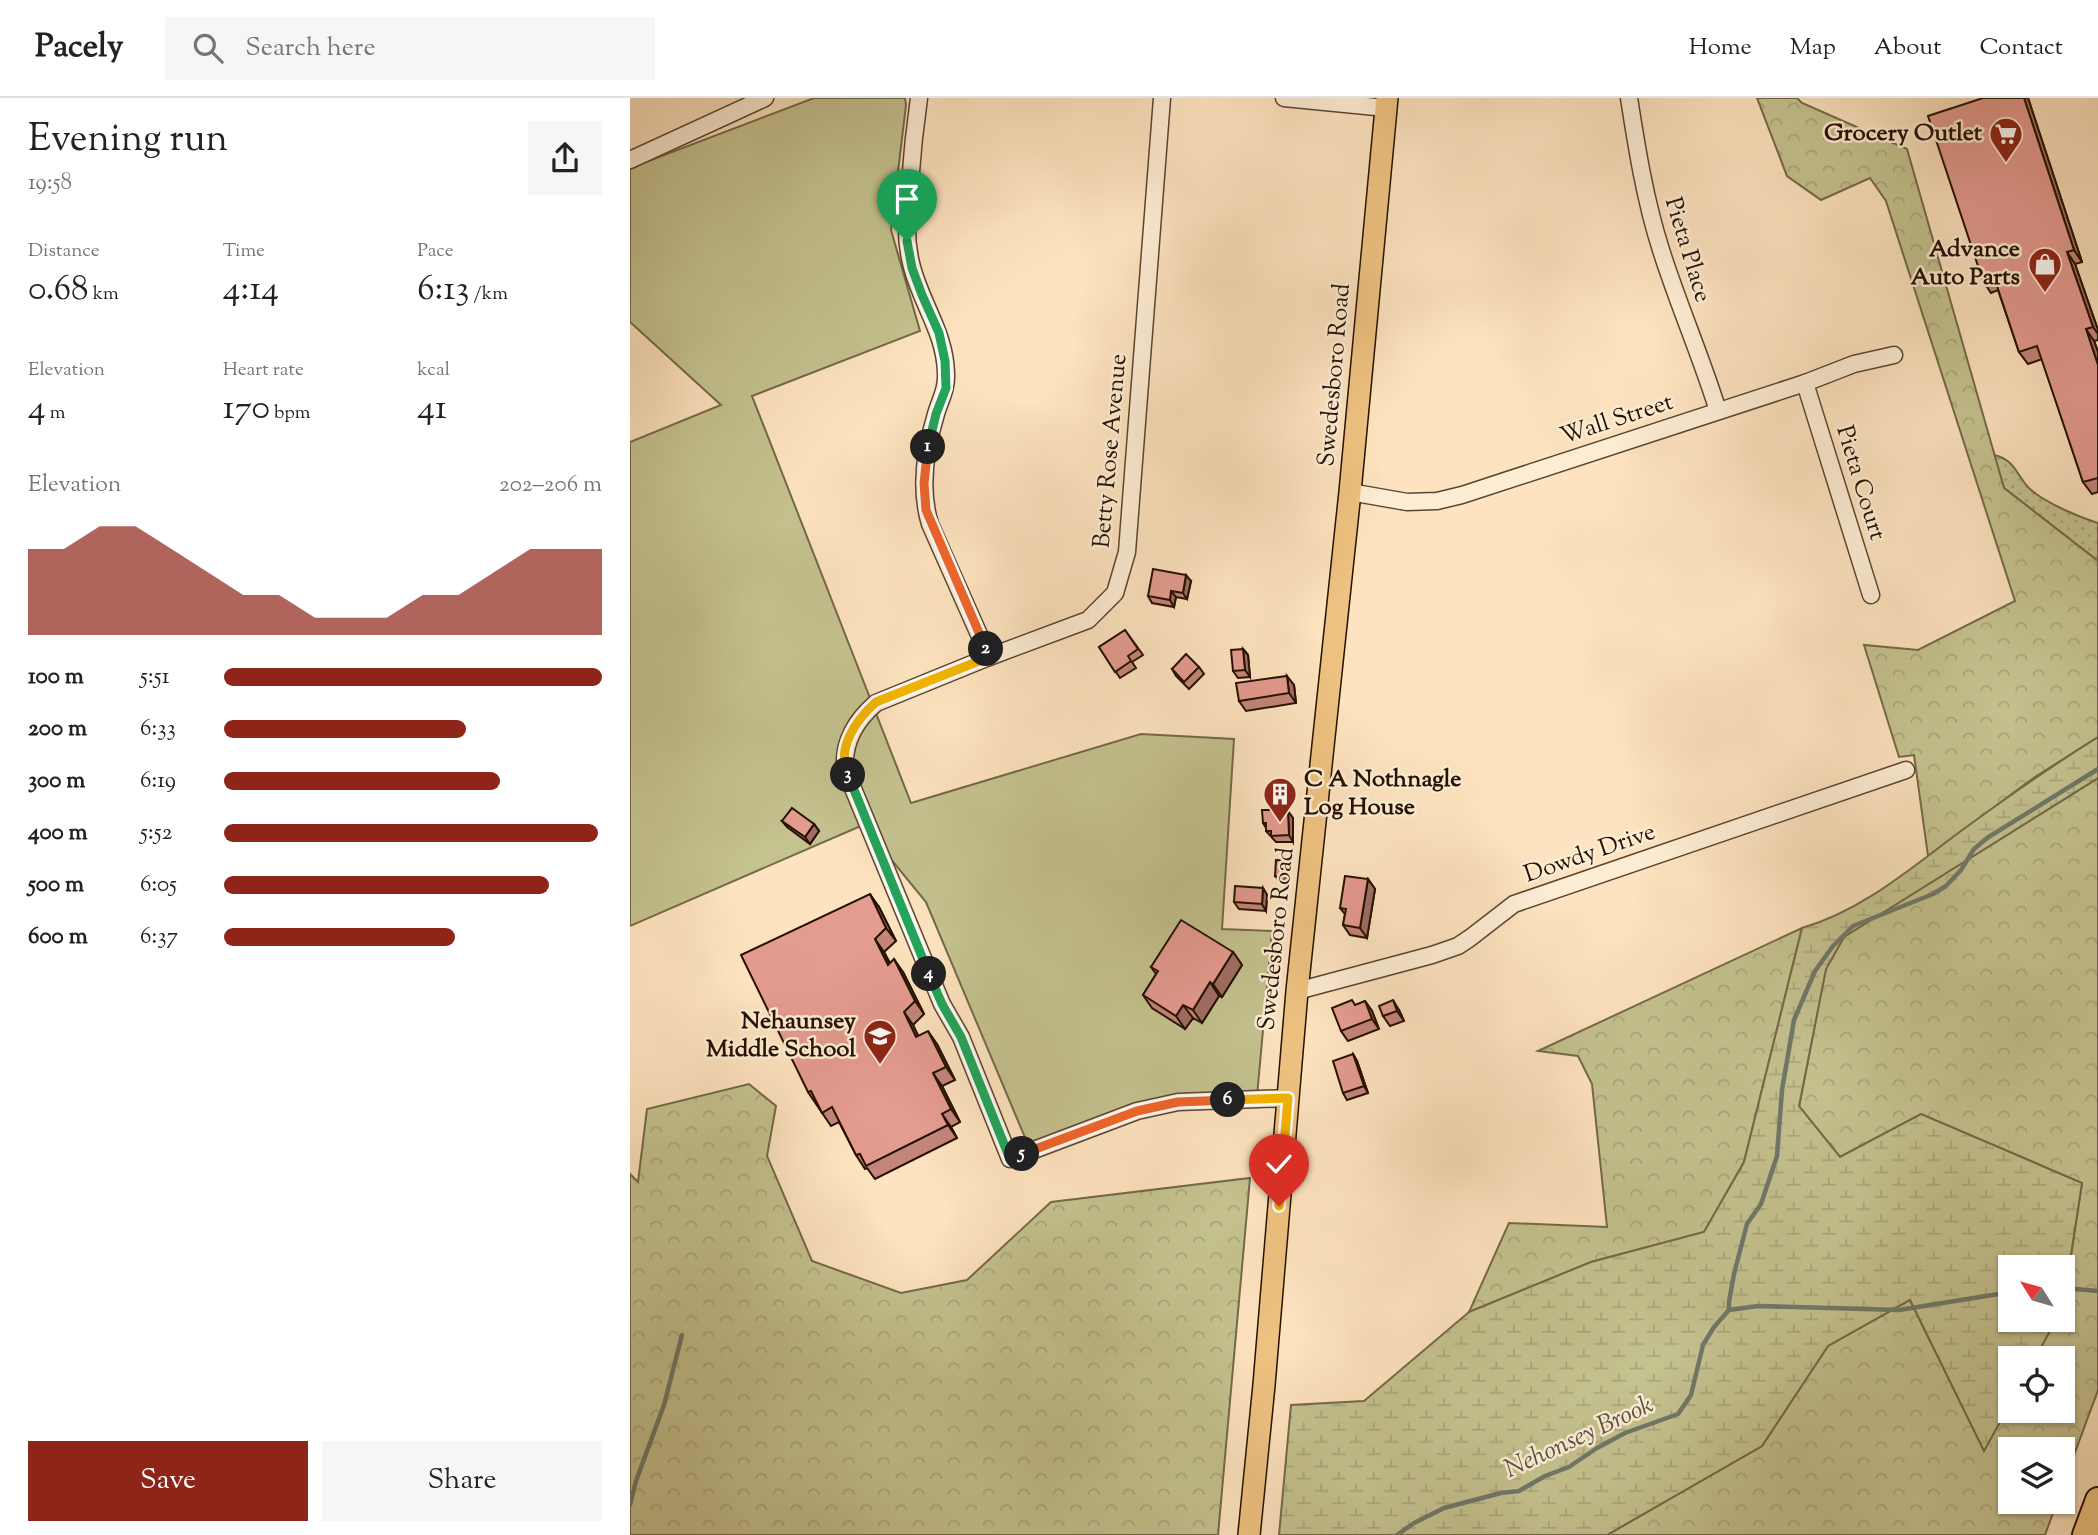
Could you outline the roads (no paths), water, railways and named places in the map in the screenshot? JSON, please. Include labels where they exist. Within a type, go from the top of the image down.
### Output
[{"type":"highway","points":[[2085,1535],[2098,1500]]},
{"type":"main road","name":"Swedesboro Road","points":[[1249,1535],[1297,991],[1350,492],[1387,103]]},
{"type":"street","points":[[630,160],[765,98]]},
{"type":"street","points":[[919,98],[905,227],[917,282],[939,333],[946,374],[946,388],[936,414],[925,469],[926,510],[989,657]]},
{"type":"street","name":"Betty Rose Avenue","points":[[1162,98],[1127,552],[1115,593],[1088,620],[876,702],[865,712],[850,734],[844,755],[845,769],[942,1004],[961,1037],[1010,1159],[1137,1111],[1167,1104],[1288,1098]]},
{"type":"street","points":[[1284,98],[1387,103]]},
{"type":"street","name":"Pieta Place","points":[[1629,98],[1645,188],[1660,249],[1718,411]]},
{"type":"street","name":"Wall Street","points":[[1350,492],[1407,502],[1437,501],[1462,495],[1805,383],[1854,364],[1894,355]]},
{"type":"street","name":"Pieta Court","points":[[1805,383],[1871,595]]},
{"type":"street","name":"Dowdy Drive","points":[[1297,991],[1445,951],[1470,939],[1514,904],[1906,770]]},
{"type":"waterway","points":[[1729,1310],[1734,1274],[1747,1224],[1761,1204],[1777,1156],[1782,1090],[1794,1020],[1815,971],[1833,946],[1853,926],[1933,894],[1946,886],[1961,870],[1974,849],[1987,838],[2098,769]]},
{"type":"waterway","name":"Nehonsey Brook","points":[[2076,1289],[2098,1291]]},
{"type":"waterway","name":"Nehonsey Brook","points":[[1397,1535],[1444,1508],[1519,1491],[1545,1476],[1569,1467],[1625,1433],[1678,1414],[1691,1395],[1703,1345],[1729,1310],[1758,1306],[1899,1310],[1998,1294]]},
{"type":"waterway","points":[[630,1505],[664,1405],[682,1335]]},
{"type":"place","name":"Grocery Outlet","points":[[2006,164]]},
{"type":"place","name":"Advance Auto Parts","points":[[2045,294]]},
{"type":"place","name":"C A Nothnagle Log House","points":[[1280,824]]},
{"type":"place","name":"Nehaunsey Middle School","points":[[880,1066]]}]
